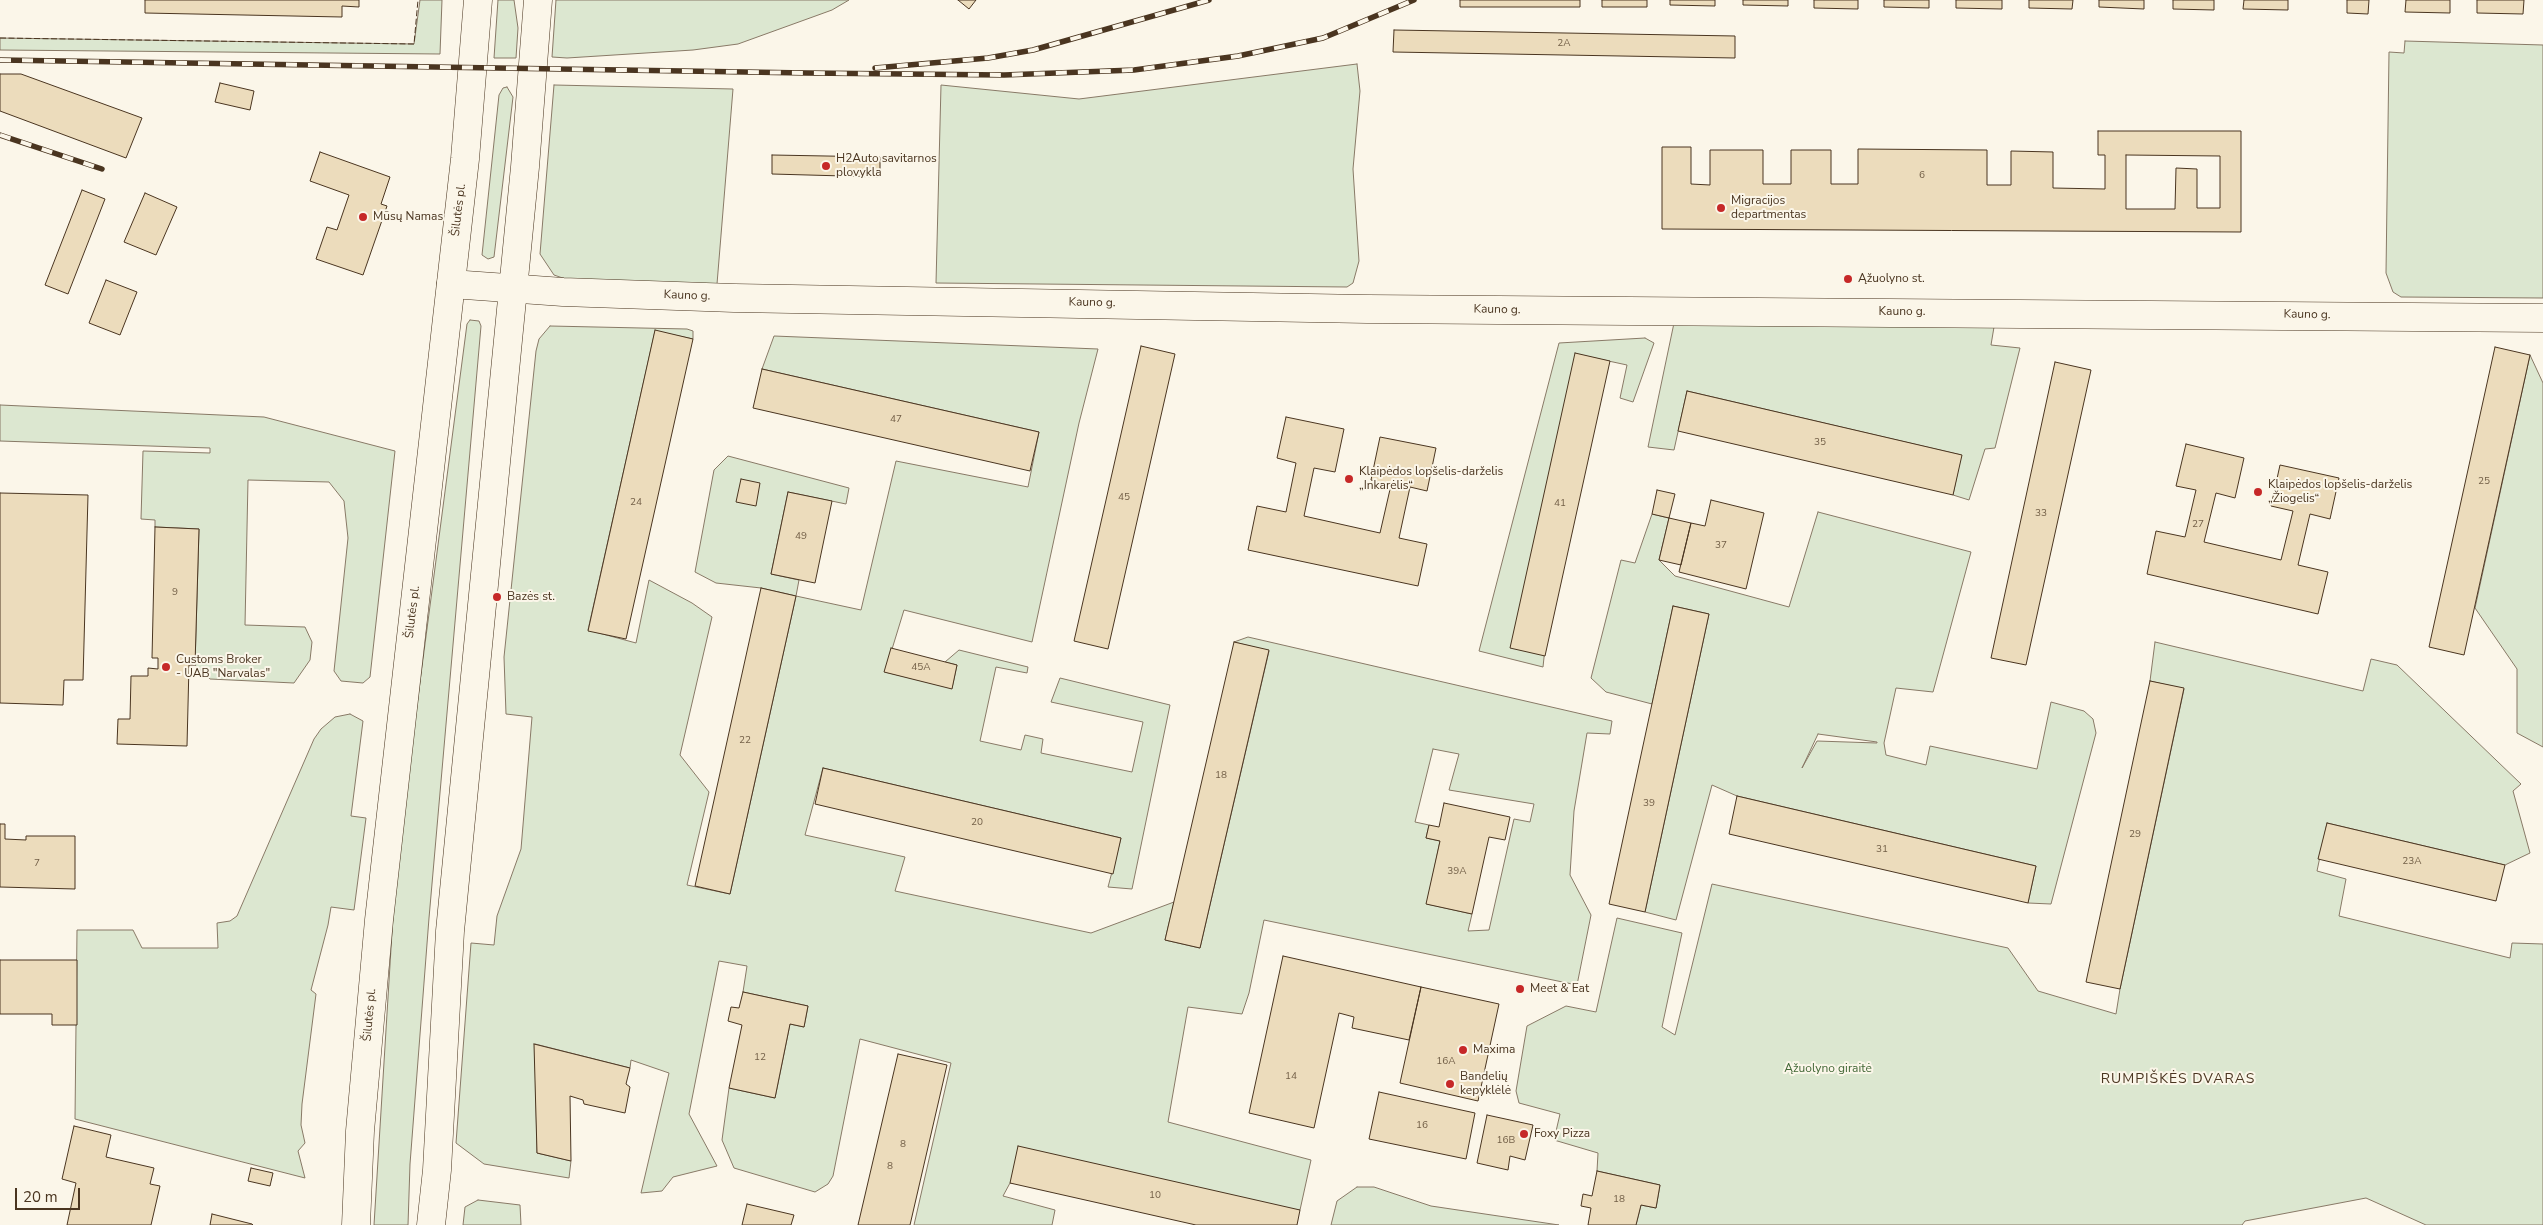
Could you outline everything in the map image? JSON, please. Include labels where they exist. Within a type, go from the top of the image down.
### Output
[{"type":"main road","name":"Šilutės pl.","points":[[356,1225],[360,1131],[378,920],[468,132],[478,0]]},
{"type":"main road","points":[[431,1225],[436,1170],[449,938],[513,290],[538,0]]},
{"type":"main road","name":"Kauno g.","points":[[451,284],[513,290],[734,298],[1367,309],[2543,318]]},
{"type":"green space","points":[[420,0],[442,0],[440,54],[0,50],[0,38],[414,44]]},
{"type":"green space","points":[[498,0],[514,0],[518,28],[516,58],[494,58]]},
{"type":"green space","points":[[556,0],[849,0],[832,10],[738,44],[693,50],[567,58],[552,57]]},
{"type":"green space","points":[[2405,41],[2543,45],[2543,298],[2401,297],[2393,292],[2386,273],[2389,52],[2404,53]]},
{"type":"green space","points":[[1357,64],[1360,91],[1353,169],[1359,261],[1353,283],[1347,287],[936,283],[941,85],[1079,99]]},
{"type":"green space","points":[[554,85],[733,89],[717,284],[574,282],[554,275],[540,254]]},
{"type":"green space","points":[[507,87],[513,97],[494,257],[488,259],[482,255],[499,95],[503,88]]},
{"type":"green space","points":[[470,320],[479,321],[481,326],[429,918],[410,1164],[408,1225],[374,1225],[393,916],[407,781],[467,324]]},
{"type":"green space","points":[[1674,323],[1994,327],[1991,345],[2020,348],[1995,448],[1985,449],[1969,500],[1953,495],[1961,455],[1687,391],[1674,450],[1648,447]]},
{"type":"green space","points":[[550,326],[687,329],[693,331],[693,339],[655,331],[588,630],[636,643],[649,580],[692,603],[712,617],[680,755],[709,792],[687,885],[730,894],[796,596],[861,610],[896,461],[1028,487],[1039,432],[762,369],[774,336],[1098,349],[1079,423],[1032,642],[904,610],[885,672],[952,688],[957,665],[945,662],[959,650],[1028,667],[1027,673],[996,667],[980,741],[1021,750],[1025,735],[1043,739],[1041,753],[1132,772],[1143,722],[1051,702],[1060,678],[1170,705],[1132,889],[1108,887],[1121,838],[823,768],[805,835],[905,857],[895,891],[1091,933],[1174,902],[1165,940],[1200,948],[1269,651],[1234,642],[1248,637],[1612,721],[1610,734],[1587,733],[1574,811],[1570,875],[1591,915],[1577,985],[1264,920],[1249,993],[1242,1014],[1188,1007],[1168,1122],[1311,1160],[1300,1210],[1010,1183],[1003,1196],[1055,1210],[1052,1225],[914,1225],[951,1063],[860,1039],[833,1176],[828,1184],[815,1192],[734,1168],[722,1140],[729,1088],[775,1098],[790,1024],[804,1027],[808,1006],[743,992],[747,966],[719,961],[689,1114],[717,1166],[673,1177],[662,1191],[641,1193],[669,1073],[631,1060],[630,1068],[535,1044],[537,1153],[571,1161],[569,1178],[484,1164],[456,1143],[471,943],[494,945],[497,916],[521,849],[532,717],[506,714],[504,657],[536,351],[539,339]],"holes":[[[1433,749],[1459,754],[1449,790],[1534,804],[1530,822],[1514,819],[1489,930],[1468,931],[1472,914],[1427,904],[1440,841],[1426,838],[1429,825],[1415,822]]]},
{"type":"green space","points":[[1645,338],[1654,343],[1633,402],[1620,398],[1627,365],[1576,354],[1543,667],[1479,651],[1559,343]]},
{"type":"green space","points":[[2530,355],[2543,383],[2543,747],[2517,733],[2517,669],[2475,608]]},
{"type":"green space","points":[[0,405],[264,417],[395,451],[370,677],[363,683],[341,681],[334,671],[348,538],[344,501],[329,482],[248,480],[245,625],[305,627],[312,642],[310,660],[294,683],[210,679],[195,665],[199,529],[155,527],[155,520],[141,519],[143,451],[210,453],[210,448],[0,441]]},
{"type":"green space","points":[[728,456],[849,488],[846,504],[788,492],[771,574],[799,580],[796,596],[761,588],[716,583],[695,572],[714,470]]},
{"type":"green space","points":[[1818,512],[1971,552],[1933,692],[1896,688],[1884,743],[1886,755],[1926,765],[1930,746],[2037,769],[2051,702],[2084,711],[2093,719],[2096,733],[2051,904],[2028,903],[2036,866],[1737,796],[1712,785],[1676,920],[1645,912],[1709,614],[1673,606],[1652,704],[1606,692],[1591,678],[1621,560],[1635,563],[1652,514],[1669,518],[1659,560],[1675,576],[1789,607]],"holes":[[[1818,734],[1877,742],[1817,741],[1802,768]]]},
{"type":"green space","name":"Ąžuolyno giraitė","points":[[2155,642],[2363,691],[2371,659],[2397,665],[2521,784],[2513,791],[2530,853],[2505,865],[2327,823],[2317,871],[2346,879],[2339,916],[2510,958],[2512,943],[2543,944],[2543,1225],[2426,1225],[2366,1198],[2245,1221],[2242,1225],[1636,1225],[1641,1205],[1656,1208],[1660,1185],[1597,1171],[1598,1153],[1554,1140],[1560,1114],[1519,1103],[1516,1091],[1527,1026],[1566,1006],[1596,1012],[1617,918],[1682,933],[1662,1027],[1675,1035],[1712,884],[2008,948],[2038,991],[2116,1014],[2184,689],[2150,681]]},
{"type":"green space","points":[[350,714],[363,721],[351,816],[366,818],[354,910],[331,907],[311,990],[316,994],[302,1104],[301,1125],[305,1143],[298,1151],[305,1178],[75,1119],[77,930],[133,930],[142,948],[218,948],[217,923],[230,921],[237,916],[314,739],[321,729],[335,717]]},
{"type":"green space","points":[[1357,1187],[1374,1187],[1431,1206],[1559,1225],[1331,1225],[1337,1201]]},
{"type":"green space","points":[[478,1200],[520,1205],[521,1225],[463,1225],[465,1207]]},
{"type":"building","points":[[145,0],[359,0],[359,7],[342,6],[342,17],[145,13]]},
{"type":"building","points":[[958,0],[976,0],[969,9]]},
{"type":"building","points":[[1460,0],[1580,0],[1580,7],[1460,7]]},
{"type":"building","points":[[1602,0],[1647,0],[1647,7],[1602,7]]},
{"type":"building","points":[[1670,0],[1715,0],[1715,6],[1670,5]]},
{"type":"building","points":[[1743,0],[1788,0],[1788,6],[1743,5]]},
{"type":"building","points":[[1814,0],[1858,0],[1858,9],[1814,8]]},
{"type":"building","points":[[1884,0],[1929,0],[1929,8],[1884,7]]},
{"type":"building","points":[[1956,0],[2002,0],[2002,9],[1956,8]]},
{"type":"building","points":[[2029,0],[2073,0],[2072,9],[2029,8]]},
{"type":"building","points":[[2099,0],[2144,0],[2144,9],[2099,7]]},
{"type":"building","points":[[2173,0],[2214,0],[2214,10],[2173,9]]},
{"type":"building","points":[[2244,0],[2288,0],[2288,10],[2243,9]]},
{"type":"building","points":[[2347,0],[2369,0],[2368,14],[2347,13]]},
{"type":"building","points":[[2406,0],[2450,0],[2450,13],[2405,12]]},
{"type":"building","points":[[2477,0],[2524,0],[2523,14],[2477,13]]},
{"type":"building","points":[[1394,30],[1735,36],[1735,58],[1393,52]]},
{"type":"building","points":[[0,74],[21,74],[142,118],[126,158],[0,111]]},
{"type":"building","points":[[220,83],[254,91],[250,110],[215,102]]},
{"type":"building","points":[[2098,131],[2241,131],[2241,232],[1662,229],[1662,147],[1691,147],[1691,184],[1710,185],[1710,150],[1763,150],[1763,184],[1791,184],[1791,150],[1831,150],[1831,184],[1858,184],[1858,149],[1987,150],[1987,185],[2011,185],[2011,151],[2053,152],[2053,188],[2105,189],[2105,155],[2098,155]],"holes":[[[2126,155],[2220,156],[2220,208],[2197,208],[2197,169],[2176,168],[2175,209],[2126,209]]]},
{"type":"building","name":"Mūsų Namas","points":[[320,152],[390,177],[381,204],[387,206],[363,275],[316,259],[327,227],[337,230],[349,195],[310,181]]},
{"type":"building","name":"H2Auto savitarnos plovykla","points":[[772,155],[880,157],[880,177],[772,174]]},
{"type":"building","points":[[82,190],[105,199],[68,294],[45,285]]},
{"type":"building","points":[[145,193],[177,207],[156,255],[124,242]]},
{"type":"building","points":[[106,280],[137,292],[120,335],[89,323]]},
{"type":"building","points":[[655,330],[693,339],[626,639],[588,631]]},
{"type":"building","points":[[1141,346],[1175,354],[1108,649],[1074,641]]},
{"type":"building","points":[[2495,347],[2530,355],[2464,655],[2429,647]]},
{"type":"building","points":[[1575,353],[1610,361],[1545,656],[1510,648]]},
{"type":"building","points":[[2055,362],[2091,370],[2026,665],[1991,658]]},
{"type":"building","points":[[762,369],[1039,432],[1030,471],[753,408]]},
{"type":"building","points":[[1687,391],[1962,455],[1953,495],[1678,431]]},
{"type":"building","points":[[1286,417],[1344,429],[1335,472],[1314,468],[1304,516],[1380,533],[1391,485],[1371,480],[1380,437],[1436,448],[1427,491],[1410,487],[1399,538],[1427,544],[1418,586],[1248,550],[1257,506],[1286,512],[1296,463],[1277,458]]},
{"type":"building","points":[[2186,444],[2244,458],[2235,498],[2216,493],[2204,542],[2281,560],[2293,511],[2271,506],[2280,465],[2339,478],[2330,519],[2310,514],[2298,565],[2328,572],[2318,614],[2147,574],[2156,531],[2185,537],[2196,490],[2176,486]]},
{"type":"building","points":[[741,479],[760,483],[756,506],[736,502]]},
{"type":"building","points":[[1657,490],[1675,494],[1669,518],[1652,514]]},
{"type":"building","points":[[788,492],[832,501],[815,583],[771,574]]},
{"type":"building","points":[[0,493],[88,495],[83,680],[64,680],[63,705],[0,703]]},
{"type":"building","points":[[1711,500],[1764,513],[1746,589],[1679,572],[1691,523],[1705,526]]},
{"type":"building","points":[[1669,518],[1691,523],[1681,565],[1659,560]]},
{"type":"building","points":[[155,527],[199,529],[195,665],[189,665],[187,746],[117,744],[118,719],[130,719],[131,676],[148,676],[148,668],[158,669],[158,658],[152,658]]},
{"type":"building","points":[[761,588],[796,596],[730,894],[695,886]]},
{"type":"building","points":[[1673,606],[1709,614],[1645,912],[1609,904]]},
{"type":"building","points":[[1234,642],[1269,650],[1200,948],[1165,940]]},
{"type":"building","points":[[891,648],[957,665],[952,689],[884,672]]},
{"type":"building","points":[[2150,681],[2184,688],[2120,989],[2086,982]]},
{"type":"building","points":[[823,768],[1121,838],[1113,874],[815,804]]},
{"type":"building","points":[[1737,796],[2036,866],[2028,903],[1729,834]]},
{"type":"building","points":[[1444,803],[1510,817],[1505,840],[1489,837],[1472,914],[1426,904],[1440,841],[1426,838],[1429,825],[1439,827]]},
{"type":"building","points":[[2327,823],[2505,865],[2496,901],[2318,859]]},
{"type":"building","points":[[0,824],[5,824],[5,839],[26,840],[26,836],[75,836],[75,889],[0,887]]},
{"type":"building","points":[[1283,956],[1421,987],[1409,1040],[1352,1028],[1354,1017],[1339,1013],[1314,1128],[1249,1113]]},
{"type":"building","points":[[0,960],[77,960],[77,1025],[52,1025],[52,1014],[0,1014]]},
{"type":"building","points":[[1421,987],[1499,1004],[1478,1101],[1400,1083]]},
{"type":"building","points":[[743,992],[808,1006],[804,1027],[790,1024],[775,1098],[729,1088],[742,1025],[728,1021],[731,1007],[739,1008]]},
{"type":"building","points":[[534,1044],[630,1068],[626,1084],[630,1087],[625,1113],[584,1104],[583,1100],[570,1096],[571,1161],[537,1153]]},
{"type":"building","points":[[898,1054],[947,1065],[910,1225],[858,1225]]},
{"type":"building","points":[[1379,1092],[1475,1113],[1466,1159],[1369,1139]]},
{"type":"building","points":[[1487,1115],[1533,1125],[1525,1160],[1510,1156],[1508,1170],[1477,1163]]},
{"type":"building","points":[[74,1126],[111,1135],[106,1157],[154,1168],[150,1184],[160,1186],[151,1225],[67,1225],[76,1183],[62,1179]]},
{"type":"building","points":[[1018,1146],[1300,1210],[1297,1225],[1196,1225],[1010,1183]]},
{"type":"building","points":[[251,1168],[273,1173],[270,1186],[248,1181]]},
{"type":"building","points":[[1597,1171],[1660,1185],[1656,1208],[1641,1205],[1636,1225],[1588,1225],[1591,1208],[1581,1206],[1583,1194],[1592,1196]]},
{"type":"building","points":[[747,1204],[794,1215],[791,1225],[742,1225]]},
{"type":"building","points":[[212,1214],[252,1224],[253,1225],[210,1225]]},
{"type":"railway","points":[[875,68],[988,58],[1033,50],[1209,0]]},
{"type":"railway","points":[[0,60],[1004,75],[1134,70],[1238,56],[1323,38],[1414,0]]},
{"type":"railway","points":[[0,135],[102,169]]},
{"type":"fence","points":[[0,38],[414,44],[418,0]]},
{"type":"place","name":"H2Auto savitarnos plovykla","points":[[826,166]]},
{"type":"place","name":"Migracijos departmentas","points":[[1721,208]]},
{"type":"place","name":"Mūsų Namas","points":[[363,217]]},
{"type":"place","name":"Ąžuolyno st.","points":[[1848,279]]},
{"type":"place","name":"Klaipėdos lopšelis-darželis „Inkarėlis“","points":[[1349,479]]},
{"type":"place","name":"Klaipėdos lopšelis-darželis „Žiogelis“","points":[[2258,492]]},
{"type":"place","name":"Bazės st.","points":[[497,597]]},
{"type":"place","name":"Customs Broker - UAB \"Narvalas\"","points":[[166,667]]},
{"type":"place","name":"Meet & Eat","points":[[1520,989]]},
{"type":"place","name":"Maxima","points":[[1463,1050]]},
{"type":"place","name":"Bandelių kepyklėlė","points":[[1450,1084]]},
{"type":"place","name":"Foxy Pizza","points":[[1524,1134]]},
{"type":"district","name":"RUMPIŠKĖS DVARAS","points":[[2178,1080]]}]
